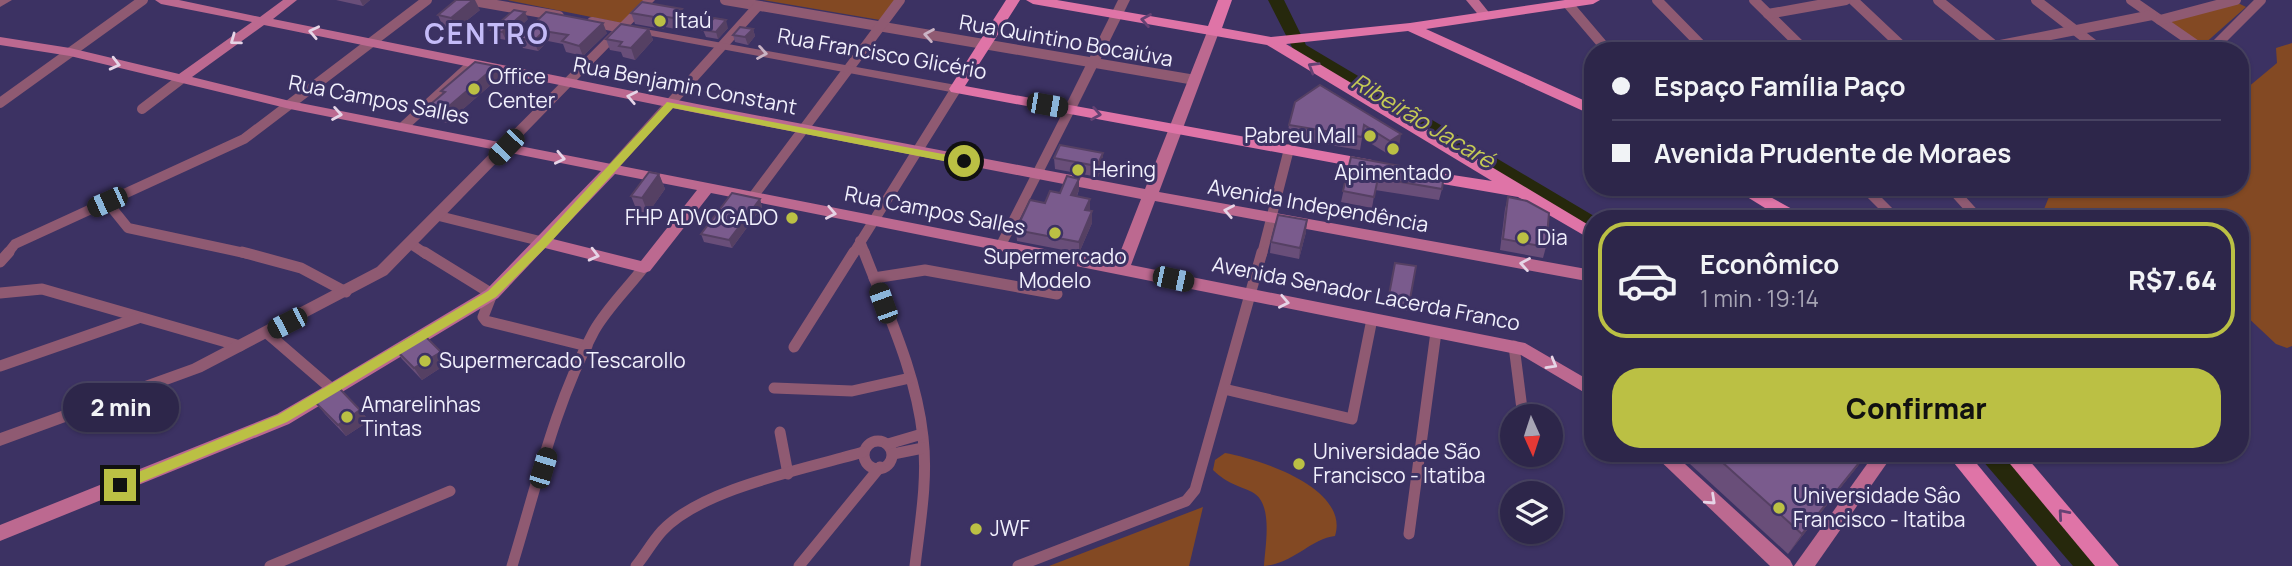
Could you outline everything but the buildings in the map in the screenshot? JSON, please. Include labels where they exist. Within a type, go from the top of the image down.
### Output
[{"type":"main road","name":"Rua Benjamin Constant","points":[[161,0],[568,85],[1036,175]]},
{"type":"main road","points":[[180,80],[291,0]]},
{"type":"main road","points":[[956,89],[1013,0]]},
{"type":"main road","points":[[1033,0],[1272,41],[1409,27],[1593,0]]},
{"type":"main road","points":[[1122,268],[1225,0]]},
{"type":"main road","points":[[1472,0],[1485,15]]},
{"type":"main road","points":[[1409,27],[1584,106]]},
{"type":"main road","name":"Rua Campos Salles","points":[[0,41],[70,52],[290,105],[706,189],[1122,268]]},
{"type":"main road","points":[[1272,41],[1584,229]]},
{"type":"main road","name":"Rua Francisco Glicério","points":[[956,89],[1472,185],[1523,192]]},
{"type":"main road","points":[[1472,185],[1479,177],[1477,165]]},
{"type":"main road","points":[[0,533],[283,419],[333,390],[492,294],[544,243],[611,169]]},
{"type":"main road","name":"Avenida Independência","points":[[1036,175],[1584,275]]},
{"type":"main road","points":[[544,243],[644,267],[706,189]]},
{"type":"main road","points":[[1755,196],[1781,210]]},
{"type":"main road","name":"Avenida Senador Lacerda Franco","points":[[1122,268],[1514,346],[1525,349],[1584,385]]},
{"type":"main road","points":[[1671,462],[1783,566]]},
{"type":"main road","points":[[1804,566],[1879,462]]},
{"type":"main road","points":[[1963,462],[2050,566]]},
{"type":"main road","points":[[2019,462],[2108,566]]},
{"type":"street","points":[[0,4],[6,0]]},
{"type":"street","points":[[0,103],[143,0]]},
{"type":"street","points":[[0,262],[15,244],[244,138],[427,0]]},
{"type":"street","points":[[468,0],[571,19]]},
{"type":"street","points":[[0,440],[197,368],[382,271],[649,0]]},
{"type":"street","name":"Rua Quintino Bocaiúva","points":[[724,0],[1195,80]]},
{"type":"street","points":[[752,198],[900,0]]},
{"type":"street","points":[[1002,245],[1124,0]]},
{"type":"street","points":[[1657,0],[1698,42]]},
{"type":"street","points":[[1754,0],[1797,42]]},
{"type":"street","points":[[1768,14],[1846,0]]},
{"type":"street","points":[[1853,0],[1897,42]]},
{"type":"street","points":[[1938,0],[1990,42]]},
{"type":"street","points":[[2036,0],[2090,42]]},
{"type":"street","points":[[2131,0],[2194,42]]},
{"type":"street","points":[[2023,42],[2239,0],[2258,4]]},
{"type":"street","points":[[1568,4],[1600,42]]},
{"type":"street","points":[[2217,42],[2258,4]]},
{"type":"street","points":[[611,169],[758,6]]},
{"type":"street","name":"Rua Francisco Glicério","points":[[584,21],[956,89]]},
{"type":"street","points":[[404,126],[472,65]]},
{"type":"street","points":[[142,109],[180,80]]},
{"type":"street","points":[[794,347],[956,89]]},
{"type":"street","points":[[1018,566],[1186,500],[1195,490],[1251,295],[1289,149]]},
{"type":"street","points":[[1873,196],[1887,210]]},
{"type":"street","points":[[1959,196],[1971,210]]},
{"type":"street","points":[[107,202],[128,228],[243,252],[301,268],[346,292]]},
{"type":"street","points":[[439,216],[544,243]]},
{"type":"street","points":[[860,241],[910,378],[922,433],[925,472],[915,566]]},
{"type":"street","points":[[411,244],[492,294],[485,310],[486,321],[587,346]]},
{"type":"street","points":[[512,566],[558,419],[587,346],[596,328],[644,267]]},
{"type":"street","points":[[874,278],[925,270],[1057,294]]},
{"type":"street","points":[[0,293],[42,289],[240,346]]},
{"type":"street","points":[[0,366],[138,318]]},
{"type":"street","points":[[1224,389],[1352,419],[1371,319]]},
{"type":"street","points":[[267,332],[333,390]]},
{"type":"street","points":[[1409,534],[1436,332]]},
{"type":"street","points":[[1514,346],[1521,404]]},
{"type":"street","points":[[774,388],[852,391],[910,378]]},
{"type":"street","points":[[779,432],[788,474]]},
{"type":"street","points":[[890,449],[922,433]]},
{"type":"street","points":[[636,566],[663,530],[695,506],[731,491],[863,452],[874,443],[890,449],[923,447]]},
{"type":"street","points":[[799,566],[880,467],[888,462],[890,449]]},
{"type":"street","points":[[863,452],[866,464],[880,467]]},
{"type":"street","points":[[270,566],[450,491]]},
{"type":"shaded area","points":[[507,0],[644,0],[621,23]]},
{"type":"shaded area","points":[[763,0],[895,0],[880,20]]},
{"type":"shaded area","points":[[2236,2],[2246,7],[2206,42],[2198,42],[2168,22]]},
{"type":"shaded area","points":[[2292,43],[2292,346],[2287,348],[2276,344],[2249,319],[2249,210],[2044,210],[2049,196],[2249,196],[2249,86],[2277,63],[2276,48]]},
{"type":"shaded area","points":[[1225,453],[1279,469],[1316,490],[1329,504],[1336,519],[1335,536],[1285,560],[1264,566],[1267,526],[1263,505],[1252,492],[1227,481],[1213,470],[1215,460]]},
{"type":"shaded area","points":[[1203,507],[1189,566],[1049,566]]},
{"type":"waterway","name":"Ribeirão Jacaré","points":[[1276,0],[1300,48],[1584,217]]},
{"type":"waterway","name":"Ribeirão Jacaré","points":[[1995,462],[2088,566]]},
{"type":"place","name":"Itaú","points":[[660,21]]},
{"type":"place","name":"Office Center","points":[[474,89]]},
{"type":"place","name":"Pabreu Mall","points":[[1370,136]]},
{"type":"place","name":"Apimentado","points":[[1393,149]]},
{"type":"place","name":"Hering","points":[[1078,170]]},
{"type":"place","name":"FHP ADVOGADO","points":[[792,218]]},
{"type":"place","name":"Supermercado Modelo","points":[[1055,233]]},
{"type":"place","name":"Dia","points":[[1523,238]]},
{"type":"place","name":"Supermercado Tescarollo","points":[[425,361]]},
{"type":"place","name":"Amarelinhas Tintas","points":[[347,417]]},
{"type":"place","name":"Universidade São Francisco - Itatiba","points":[[1299,464]]},
{"type":"place","name":"Universidade Sâo Francisco - Itatiba","points":[[1779,508]]},
{"type":"place","name":"JWF","points":[[976,529]]},
{"type":"district","name":"CENTRO","points":[[487,34]]},
{"type":"route","points":[[120,485],[283,419],[492,294],[544,243],[671,105],[964,161]]}]
